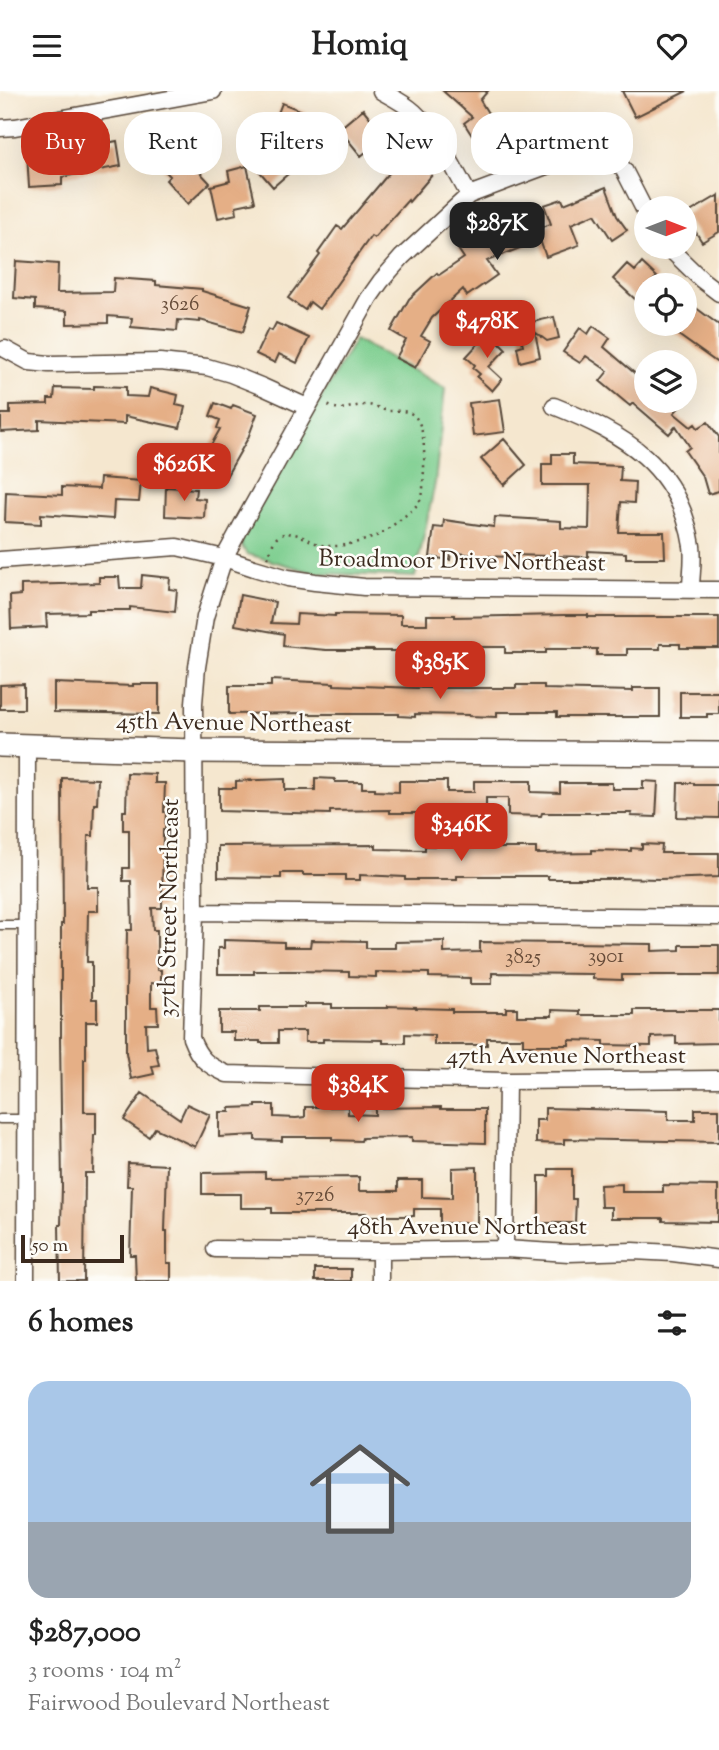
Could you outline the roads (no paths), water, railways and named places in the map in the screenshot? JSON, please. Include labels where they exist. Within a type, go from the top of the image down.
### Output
[{"type":"street","points":[[0,128],[213,91]]},
{"type":"street","points":[[381,91],[412,110],[421,119],[469,195],[535,170],[576,159],[605,158],[616,162],[624,170],[637,196]]},
{"type":"street","name":"37th Street Northeast","points":[[205,1063],[191,1038],[195,912],[196,679],[205,617],[225,558],[369,298],[402,257],[469,195]]},
{"type":"street","points":[[680,259],[719,293]]},
{"type":"street","points":[[5,349],[29,362],[49,364],[160,362],[207,367],[310,402]]},
{"type":"street","points":[[554,406],[590,420],[629,443],[642,453],[666,480],[685,516],[692,549],[691,589]]},
{"type":"street","name":"Broadmoor Drive Northeast","points":[[0,560],[168,546],[225,558],[288,578],[364,587],[719,590]]},
{"type":"street","name":"45th Avenue Northeast","points":[[0,745],[194,751],[719,754]]},
{"type":"street","points":[[26,1281],[27,746]]},
{"type":"street","points":[[195,912],[719,917]]},
{"type":"street","name":"47th Avenue Northeast","points":[[205,1063],[227,1074],[507,1081],[719,1079]]},
{"type":"street","points":[[505,1249],[507,1081]]},
{"type":"street","name":"48th Avenue Northeast","points":[[215,1249],[505,1249],[569,1253],[633,1251],[719,1259]]},
{"type":"street","points":[[380,1251],[380,1281]]},
{"type":"lane","points":[[0,925],[27,925]]},
{"type":"lane","points":[[0,1119],[27,1119]]}]
